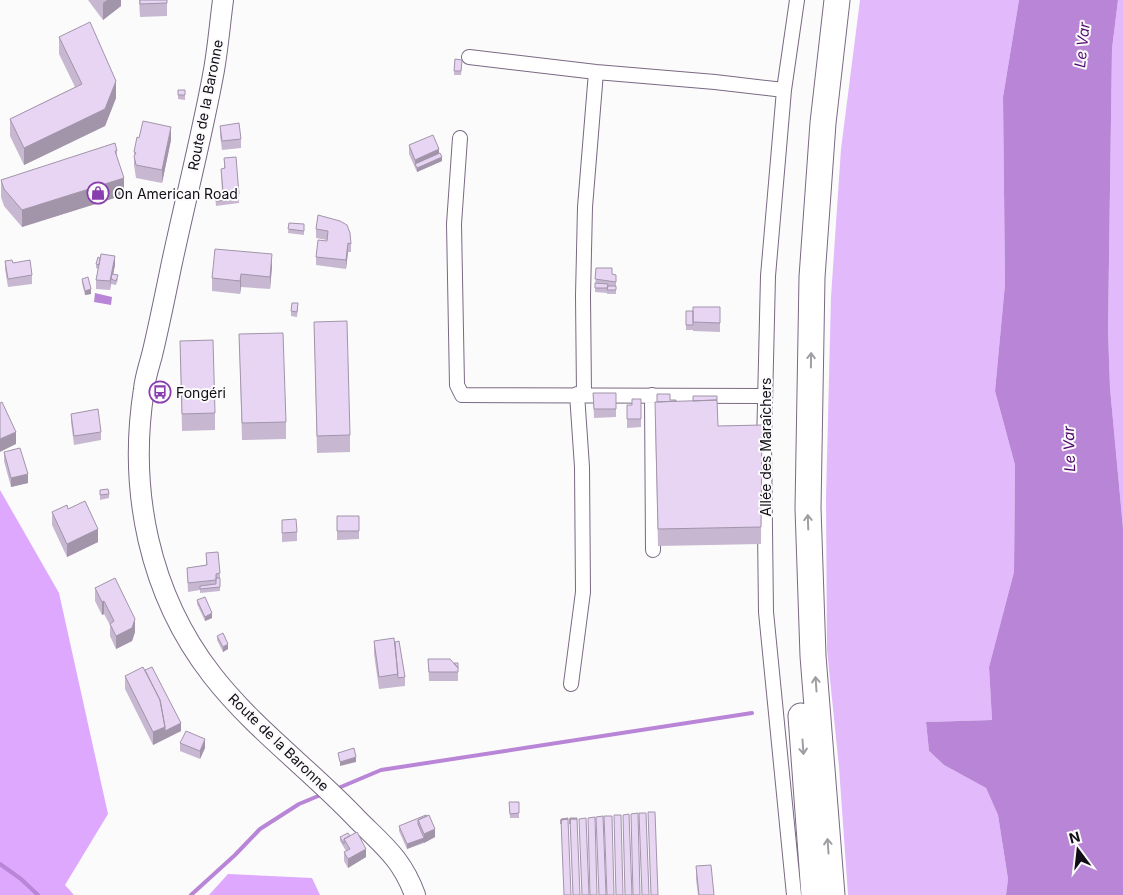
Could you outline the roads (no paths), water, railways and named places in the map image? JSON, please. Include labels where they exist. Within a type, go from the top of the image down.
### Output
[{"type":"highway","points":[[814,895],[796,660],[791,508],[795,278],[806,126],[820,0]]},
{"type":"highway","points":[[832,895],[814,656],[808,508],[812,277],[823,123],[837,0]]},
{"type":"main road","name":"Route de la Baronne","points":[[223,0],[214,68],[152,357],[151,430],[153,464],[151,549],[158,576],[178,621],[194,650],[235,702],[338,798],[399,861],[415,895]]},
{"type":"street","name":"Allée des Maraîchers","points":[[794,895],[766,612],[764,445],[768,276],[784,90],[796,0]]},
{"type":"street","points":[[469,57],[596,72],[784,90]]},
{"type":"street","points":[[571,684],[582,592],[580,394],[585,208],[596,72]]},
{"type":"street","points":[[460,138],[454,224],[457,385],[462,395],[765,396]]},
{"type":"street","points":[[652,395],[653,550]]},
{"type":"water","name":"Le Var","points":[[1019,0],[1118,0],[1112,49],[1108,330],[1110,388],[1123,528],[1123,895],[1006,895],[1008,879],[998,815],[986,788],[944,765],[929,751],[926,722],[992,720],[989,667],[1014,572],[1015,465],[995,391],[1005,284],[1003,97]]},
{"type":"water","points":[[95,293],[112,297],[111,305],[94,302]]},
{"type":"waterway","points":[[336,789],[381,770],[752,713]]},
{"type":"waterway","points":[[191,895],[235,855],[260,829],[299,804],[323,794]]},
{"type":"waterway","points":[[0,864],[21,879],[38,895]]},
{"type":"place","name":"On American Road","points":[[98,193]]},
{"type":"place","name":"Fongéri","points":[[160,392]]}]
